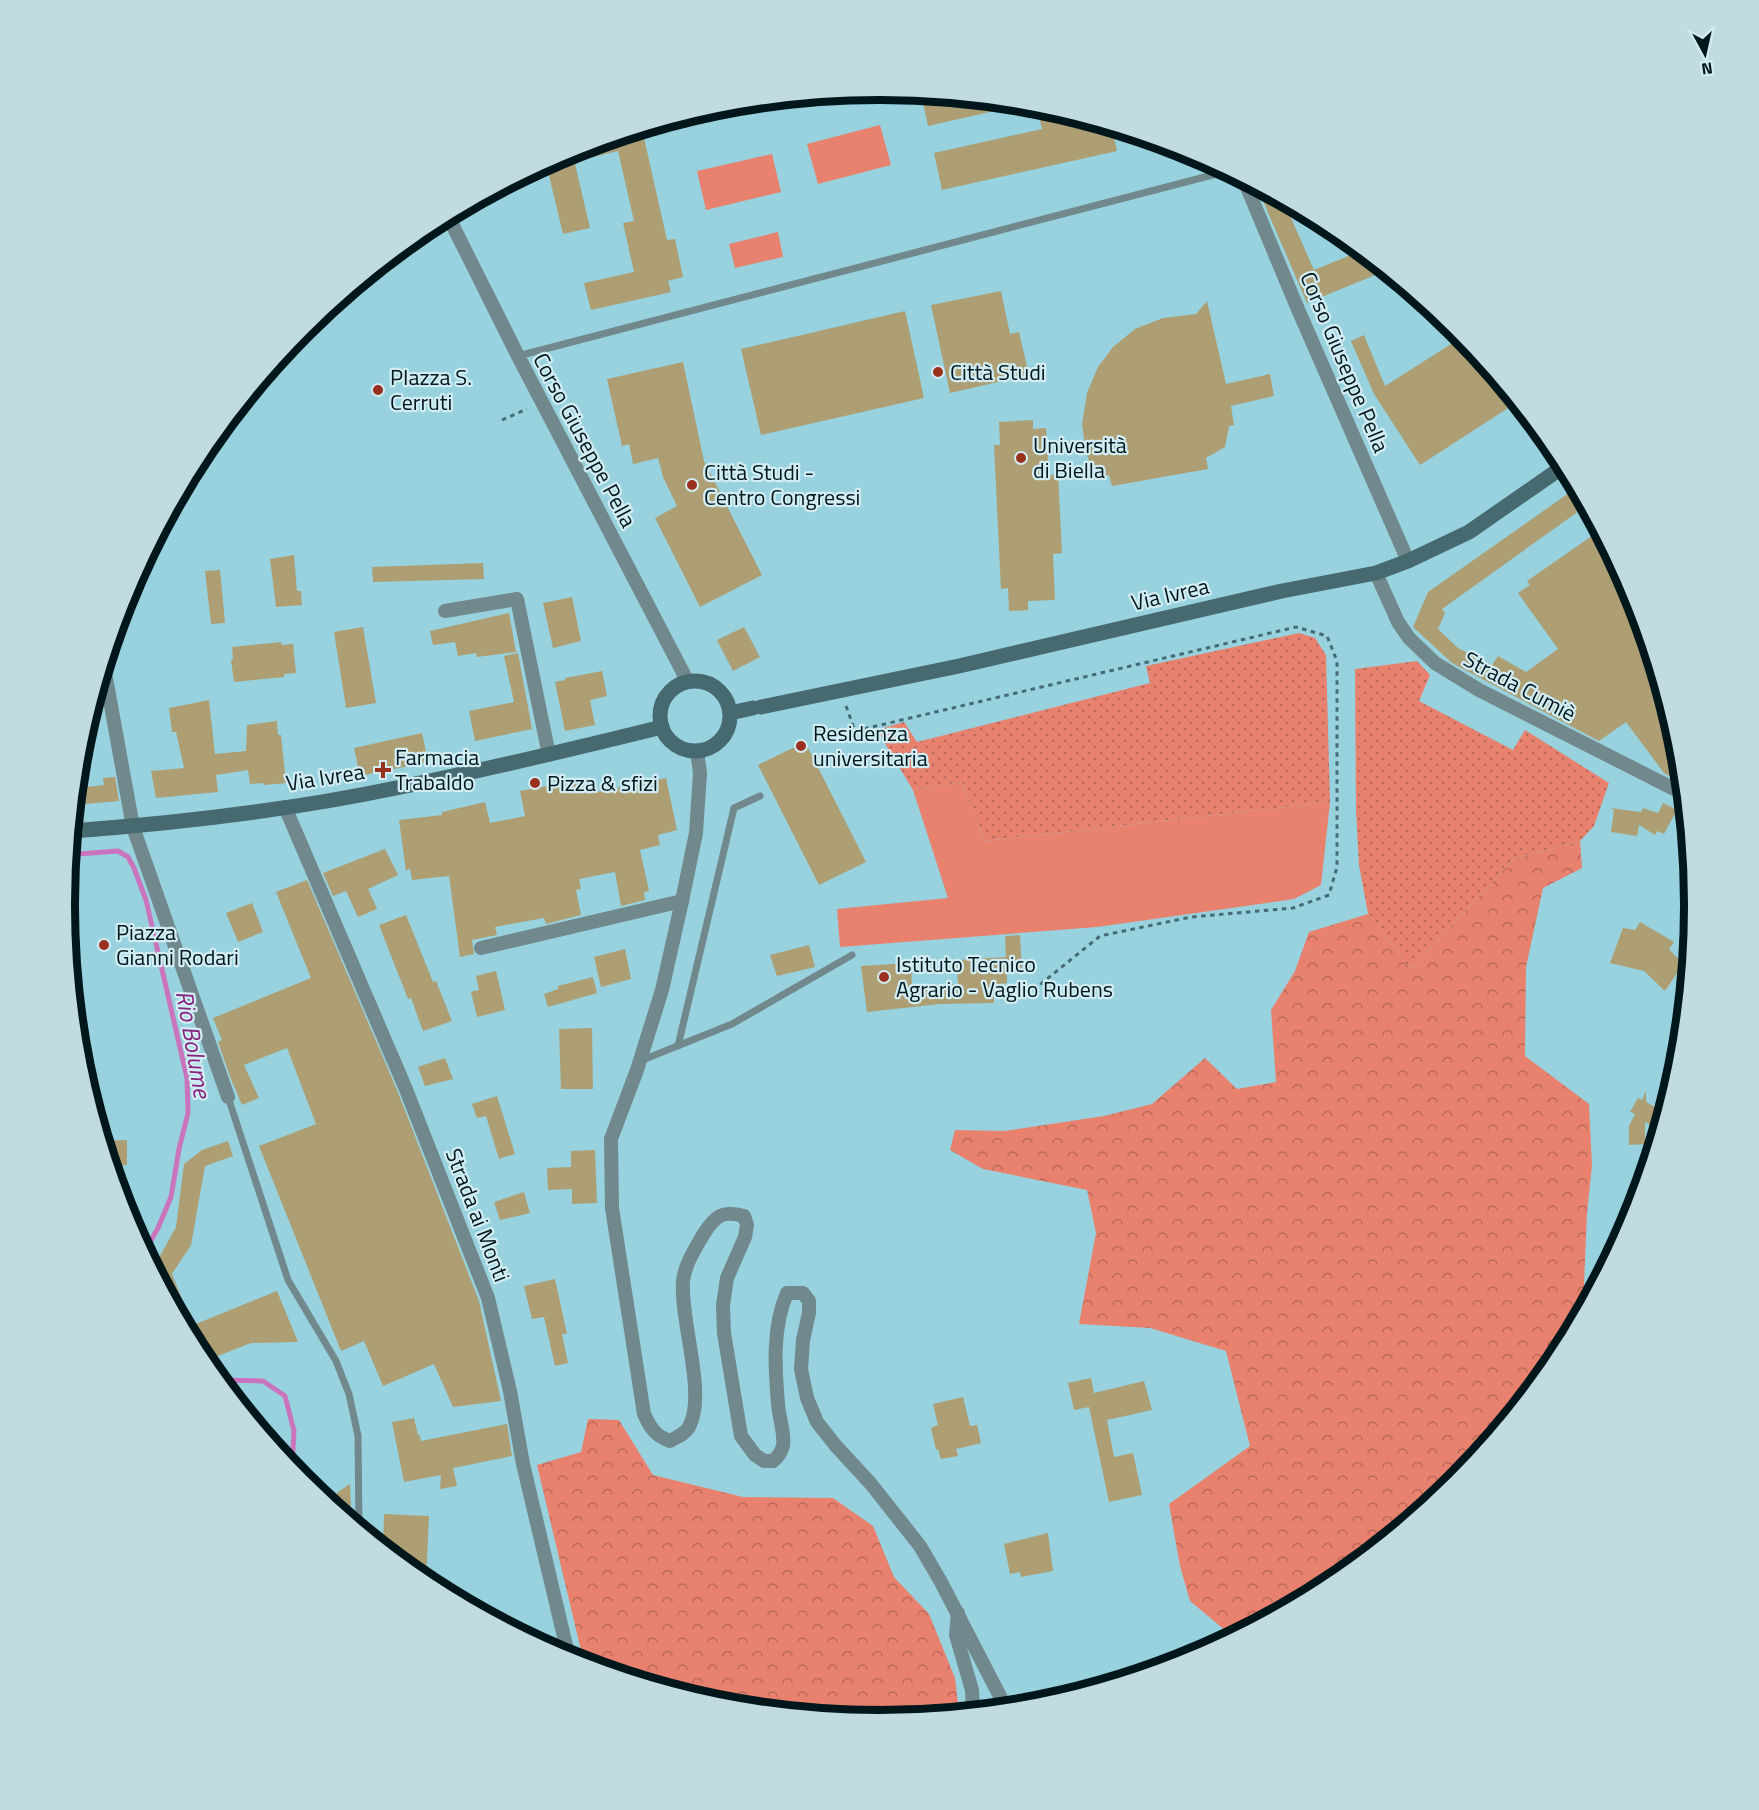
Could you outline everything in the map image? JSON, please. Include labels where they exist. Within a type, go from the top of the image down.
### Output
[{"type":"main road","name":"Via Ivrea","points":[[730,713],[959,666],[1282,591],[1376,573],[1408,561],[1469,532],[1556,472]]},
{"type":"main road","points":[[688,682],[705,683],[721,692],[730,713],[725,735],[708,749],[697,751],[685,750],[675,745],[667,737],[660,716],[662,704],[668,694],[677,686],[688,682]]},
{"type":"main road","name":"Via Ivrea","points":[[79,830],[285,807],[394,789],[662,727]]},
{"type":"street","name":"Corso Giuseppe Pella","points":[[1248,190],[1408,561]]},
{"type":"street","name":"Corso Giuseppe Pella","points":[[452,224],[688,682]]},
{"type":"street","name":"Strada Cumiè","points":[[1376,573],[1398,622],[1409,638],[1435,663],[1479,690],[1675,790]]},
{"type":"street","points":[[445,611],[517,599],[549,754]]},
{"type":"street","points":[[107,682],[133,826],[228,1097]]},
{"type":"street","points":[[697,751],[700,773],[696,833],[682,901],[662,990],[640,1061],[611,1139],[612,1208],[644,1414],[649,1426],[662,1438],[670,1441],[688,1429],[695,1408],[695,1389],[684,1310],[683,1280],[689,1259],[711,1221],[723,1214],[732,1213],[744,1216],[747,1225],[745,1237],[727,1278],[723,1305],[724,1333],[741,1436],[755,1455],[764,1461],[773,1461],[779,1456],[783,1445],[776,1373],[776,1340],[781,1309],[787,1293],[803,1293],[809,1301],[809,1313],[803,1340],[801,1369],[807,1398],[817,1422],[871,1484],[920,1546],[958,1613],[1002,1700]]},
{"type":"street","name":"Strada ai Monti","points":[[285,807],[405,1087],[488,1298],[565,1645]]},
{"type":"street","points":[[481,948],[682,901]]},
{"type":"street","points":[[958,1613],[956,1635],[972,1690],[973,1704]]},
{"type":"lane","points":[[518,356],[1215,174]]},
{"type":"lane","points":[[678,1046],[734,808],[760,796]]},
{"type":"lane","points":[[640,1061],[732,1024],[852,955]]},
{"type":"lane","points":[[228,1097],[288,1280],[336,1361],[349,1394],[358,1436],[359,1518]]},
{"type":"path","points":[[502,420],[542,402]]},
{"type":"path","points":[[841,690],[855,731],[1296,627],[1327,636],[1337,661],[1337,867],[1329,895],[1293,908],[1191,917],[1100,936],[1037,987]]},
{"type":"green space","points":[[880,125],[891,165],[818,184],[807,144]]},
{"type":"green space","points":[[772,154],[781,192],[706,210],[697,171]]},
{"type":"green space","points":[[778,232],[783,257],[735,268],[729,244]]},
{"type":"green space","points":[[1299,633],[1315,638],[1326,655],[1330,802],[984,841],[962,782],[913,790],[877,730],[904,722],[917,742],[1150,683],[1146,666]]},
{"type":"green space","points":[[1417,661],[1430,675],[1419,701],[1513,750],[1525,730],[1609,783],[1594,826],[1580,841],[1514,859],[1411,969],[1368,914],[1359,865],[1356,811],[1355,669]]},
{"type":"green space","points":[[962,782],[984,841],[1330,802],[1321,885],[1294,899],[1097,927],[840,947],[837,909],[948,898],[913,790]]},
{"type":"green space","points":[[1580,841],[1582,868],[1543,888],[1526,967],[1525,1056],[1589,1104],[1592,1166],[1587,1213],[1584,1293],[1548,1352],[1518,1395],[1448,1474],[1410,1510],[1326,1574],[1282,1602],[1226,1631],[1190,1601],[1180,1566],[1169,1504],[1250,1446],[1226,1351],[1150,1328],[1079,1324],[1096,1233],[1087,1190],[983,1169],[950,1150],[955,1130],[1004,1131],[1104,1116],[1152,1104],[1205,1058],[1237,1089],[1276,1082],[1271,1010],[1295,971],[1309,932],[1368,914],[1411,969],[1514,859]]},
{"type":"green space","points":[[588,1419],[619,1420],[653,1475],[743,1497],[833,1498],[873,1526],[894,1577],[929,1614],[955,1678],[958,1706],[880,1710],[774,1703],[671,1682],[621,1667],[581,1652],[537,1465],[581,1452]]},
{"type":"building","points":[[923,102],[1000,110],[928,126]]},
{"type":"building","points":[[1039,117],[1088,128],[1114,136],[1117,151],[942,190],[934,153],[1042,129]]},
{"type":"building","points":[[644,136],[667,240],[675,239],[683,277],[668,281],[671,292],[591,310],[584,283],[634,272],[623,223],[634,221],[618,151],[584,159]]},
{"type":"building","points":[[574,161],[590,228],[563,234],[548,172]]},
{"type":"building","points":[[1261,197],[1288,212],[1314,270],[1350,254],[1378,274],[1307,303]]},
{"type":"building","points":[[1001,291],[1010,334],[1019,332],[1029,375],[950,393],[931,305]]},
{"type":"building","points":[[1207,301],[1226,384],[1270,374],[1274,396],[1231,406],[1234,425],[1229,426],[1225,447],[1206,458],[1208,469],[1112,486],[1109,475],[1096,477],[1086,453],[1082,424],[1087,393],[1098,367],[1113,347],[1135,329],[1163,318],[1196,314]]},
{"type":"building","points":[[905,311],[924,398],[761,435],[741,349]]},
{"type":"building","points":[[1364,335],[1385,386],[1454,342],[1511,406],[1420,465],[1374,394],[1351,341]]},
{"type":"building","name":"Città Studi - Centro Congressi","points":[[683,362],[704,461],[762,575],[700,607],[655,518],[677,506],[663,477],[658,458],[633,464],[629,444],[622,446],[607,379]]},
{"type":"building","points":[[1033,420],[1033,429],[1046,428],[1049,475],[1058,474],[1062,553],[1053,554],[1055,600],[1028,601],[1028,610],[1009,611],[1008,588],[1001,589],[994,445],[1000,445],[999,422]]},
{"type":"building","points":[[1570,493],[1580,510],[1442,609],[1445,613],[1438,629],[1458,648],[1492,665],[1498,656],[1526,672],[1558,649],[1518,593],[1530,585],[1527,581],[1593,535],[1623,597],[1641,646],[1657,697],[1674,778],[1664,773],[1626,722],[1599,741],[1452,663],[1413,627],[1428,592]]},
{"type":"building","points":[[294,555],[297,591],[301,591],[302,605],[276,607],[270,559]]},
{"type":"building","points":[[483,563],[484,579],[373,582],[372,567]]},
{"type":"building","points":[[220,570],[225,623],[211,624],[205,571]]},
{"type":"building","points":[[572,597],[581,641],[553,648],[543,603]]},
{"type":"building","points":[[509,613],[516,652],[477,657],[476,653],[458,656],[455,642],[433,645],[430,631]]},
{"type":"building","points":[[363,627],[376,703],[346,708],[334,632]]},
{"type":"building","points":[[744,627],[760,657],[733,671],[717,640]]},
{"type":"building","points":[[281,642],[282,645],[293,644],[296,673],[284,674],[284,677],[234,682],[232,647]]},
{"type":"building","points":[[518,653],[532,729],[475,741],[469,711],[514,702],[504,656]]},
{"type":"building","points":[[602,671],[607,696],[590,700],[595,725],[565,731],[555,682]]},
{"type":"building","points":[[209,700],[215,754],[246,751],[247,725],[277,721],[278,735],[281,735],[286,783],[250,784],[248,770],[216,775],[218,792],[156,798],[151,771],[184,768],[176,732],[172,732],[169,708]]},
{"type":"building","points":[[422,733],[428,762],[360,776],[354,748]]},
{"type":"building","points":[[805,742],[866,862],[819,885],[758,765]]},
{"type":"building","points":[[115,777],[119,801],[82,804],[84,787],[104,785],[103,778]]},
{"type":"building","points":[[666,778],[677,830],[658,835],[660,845],[640,850],[649,891],[644,892],[645,900],[621,906],[615,872],[579,879],[581,889],[576,890],[581,915],[546,924],[544,918],[495,927],[497,935],[472,940],[474,954],[460,957],[449,876],[412,880],[410,868],[406,871],[399,820],[442,815],[442,812],[485,802],[490,823],[525,816],[520,791],[584,779],[587,794]]},
{"type":"building","points":[[1663,803],[1677,810],[1664,834],[1657,831],[1655,835],[1639,825],[1637,836],[1611,832],[1614,810],[1610,808],[1641,812],[1643,808],[1658,813]]},
{"type":"building","points":[[385,849],[398,875],[368,889],[377,909],[358,917],[346,891],[333,896],[323,873]]},
{"type":"building","points":[[307,880],[397,1090],[479,1301],[501,1401],[453,1407],[434,1364],[383,1386],[364,1341],[341,1351],[259,1146],[316,1124],[287,1048],[244,1065],[259,1098],[242,1105],[231,1079],[218,1042],[222,1040],[213,1018],[311,978],[276,892]]},
{"type":"building","points":[[252,903],[263,932],[238,942],[226,913]]},
{"type":"building","points":[[406,915],[433,982],[436,981],[452,1021],[423,1031],[379,925]]},
{"type":"building","points":[[1640,922],[1674,942],[1669,949],[1682,962],[1681,967],[1665,991],[1644,971],[1610,963],[1623,928],[1635,930]]},
{"type":"building","name":"Istituto Tecnico Agrario - Vaglio Rubens","points":[[1020,935],[1022,969],[1007,969],[1007,983],[993,985],[994,1003],[940,1004],[867,1012],[861,966],[911,963],[912,986],[958,984],[956,960],[1006,957],[1005,936]]},
{"type":"building","points":[[809,945],[815,967],[777,976],[770,955]]},
{"type":"building","points":[[625,949],[631,979],[601,987],[594,957]]},
{"type":"building","points":[[496,971],[505,1010],[477,1017],[471,992],[479,990],[476,976]]},
{"type":"building","points":[[593,977],[597,993],[548,1007],[544,994],[558,989],[558,986]]},
{"type":"building","points":[[592,1028],[593,1089],[561,1089],[559,1029]]},
{"type":"building","points":[[445,1058],[453,1079],[425,1086],[418,1067]]},
{"type":"building","points":[[1646,1091],[1646,1102],[1658,1109],[1657,1113],[1653,1126],[1645,1122],[1645,1144],[1629,1145],[1629,1126],[1635,1114],[1630,1112],[1638,1098],[1642,1100]]},
{"type":"building","points":[[497,1096],[515,1154],[499,1159],[486,1116],[477,1118],[472,1104]]},
{"type":"building","points":[[127,1140],[127,1165],[119,1166],[111,1141]]},
{"type":"building","points":[[228,1141],[233,1156],[205,1166],[191,1245],[172,1274],[183,1302],[181,1303],[158,1260],[176,1227],[184,1164],[202,1150]]},
{"type":"building","points":[[595,1150],[597,1203],[572,1204],[572,1189],[548,1190],[547,1168],[571,1167],[571,1151]]},
{"type":"building","points":[[524,1192],[530,1213],[500,1220],[494,1202]]},
{"type":"building","points":[[555,1279],[567,1334],[562,1334],[568,1363],[555,1366],[544,1317],[532,1319],[524,1286]]},
{"type":"building","points":[[277,1291],[298,1342],[251,1343],[215,1357],[194,1325]]},
{"type":"building","points":[[1091,1378],[1094,1393],[1144,1381],[1152,1410],[1107,1420],[1114,1457],[1133,1453],[1142,1495],[1109,1502],[1089,1407],[1074,1410],[1068,1383]]},
{"type":"building","points":[[963,1397],[970,1426],[977,1425],[981,1443],[956,1449],[958,1456],[941,1459],[938,1449],[936,1450],[931,1428],[938,1425],[933,1404]]},
{"type":"building","points":[[414,1418],[421,1441],[507,1424],[512,1456],[453,1468],[457,1486],[440,1489],[441,1475],[404,1482],[392,1422]]},
{"type":"building","points":[[350,1484],[351,1506],[348,1509],[335,1496]]},
{"type":"building","points":[[384,1514],[429,1516],[427,1569],[390,1543],[383,1538]]},
{"type":"building","points":[[1048,1533],[1053,1571],[1021,1577],[1020,1572],[1010,1574],[1004,1544]]},
{"type":"waterway","name":"Rio Bolume","points":[[78,854],[118,851],[128,857],[134,868],[146,900],[187,1078],[188,1113],[171,1197],[150,1243]]},
{"type":"waterway","name":"Rio Bolume","points":[[231,1380],[263,1381],[285,1396],[294,1431],[293,1454]]},
{"type":"place","name":"Città Studi","points":[[938,372]]},
{"type":"place","name":"PIazza S. Cerruti","points":[[378,390]]},
{"type":"place","name":"Università di Biella","points":[[1021,458]]},
{"type":"place","name":"Città Studi - Centro Congressi","points":[[692,485]]},
{"type":"place","name":"Residenza universitaria","points":[[801,746]]},
{"type":"place","name":"Farmacia Trabaldo","points":[[383,770]]},
{"type":"place","name":"Pizza & sfizi","points":[[535,783]]},
{"type":"place","name":"Piazza Gianni Rodari","points":[[104,945]]},
{"type":"place","name":"Istituto Tecnico Agrario - Vaglio Rubens","points":[[884,977]]}]
